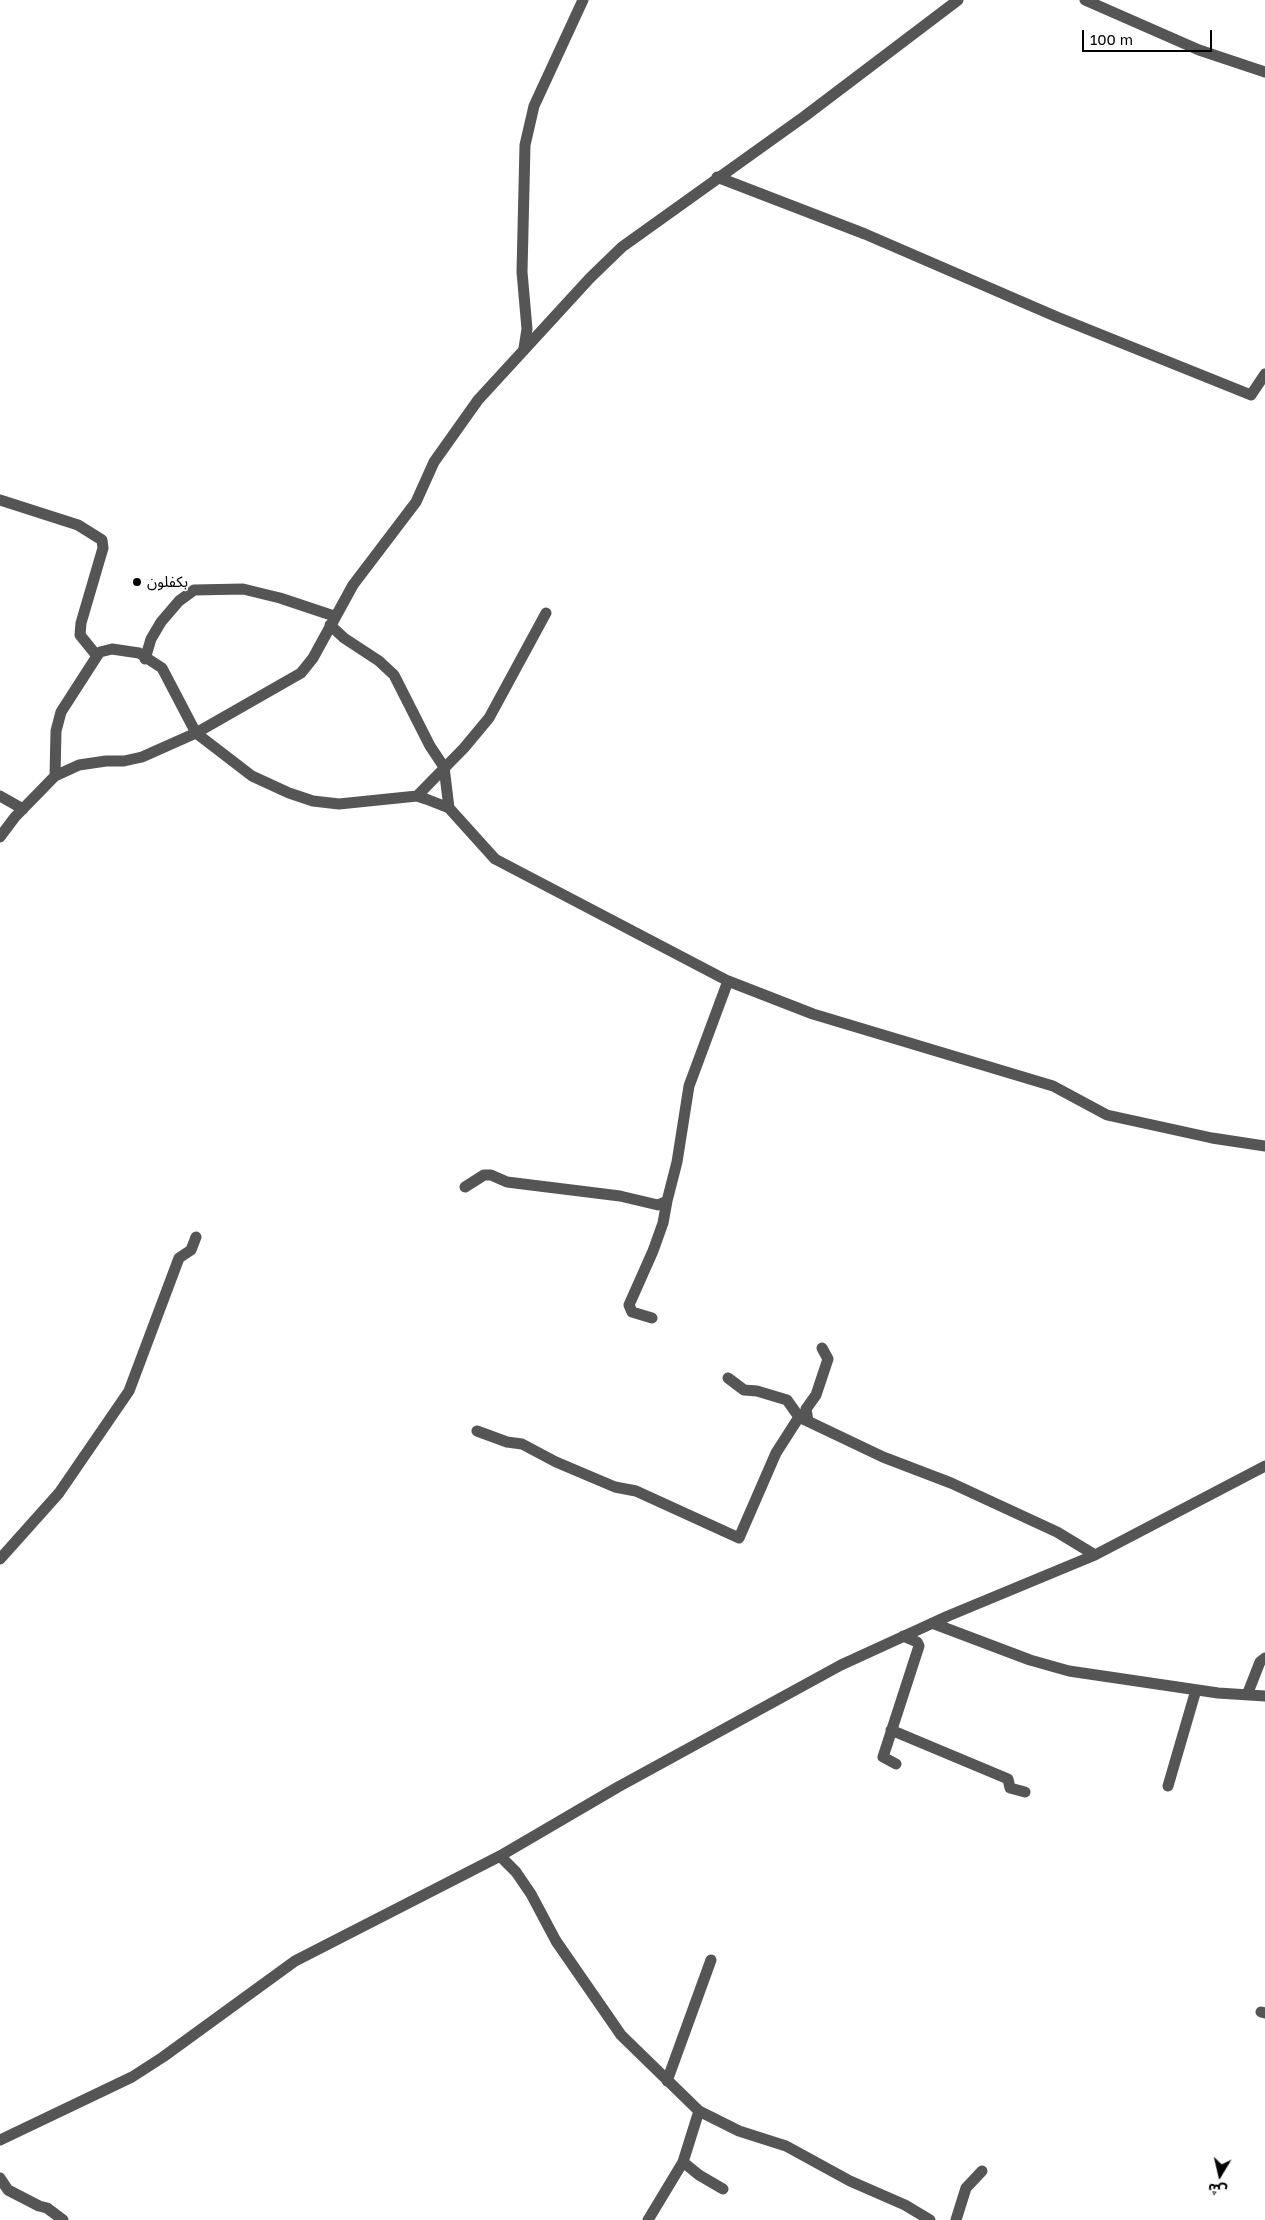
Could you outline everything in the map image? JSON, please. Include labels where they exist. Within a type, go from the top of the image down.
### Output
[{"type":"street","points":[[524,348],[527,329],[522,272],[525,145],[534,106],[584,0]]},
{"type":"street","points":[[0,837],[23,809],[55,776],[79,765],[106,761],[124,761],[142,757],[196,733],[301,673],[313,658],[353,584],[416,502],[434,462],[478,400],[524,348],[622,247],[717,177],[805,116],[958,0]]},
{"type":"street","points":[[1085,0],[1199,50],[1265,72]]},
{"type":"street","points":[[717,177],[865,234],[1057,317],[1251,395],[1265,374]]},
{"type":"street","points":[[0,500],[78,525],[102,540],[103,548],[81,623],[80,635],[97,656]]},
{"type":"street","points":[[145,659],[151,638],[161,622],[179,601],[194,590],[242,589],[332,620],[344,638],[379,661],[394,674],[430,746],[444,767],[448,808]]},
{"type":"street","points":[[417,796],[464,748],[489,718],[546,613]]},
{"type":"street","points":[[55,776],[56,731],[61,712],[97,656],[100,652],[112,649],[139,653],[145,659],[162,668],[196,733],[252,776],[289,793],[313,801],[340,804],[417,796],[448,808],[495,859],[728,981],[814,1014],[1053,1086],[1107,1115],[1212,1138],[1265,1146]]},
{"type":"street","points":[[0,796],[23,809]]},
{"type":"street","points":[[652,1318],[632,1312],[629,1305],[654,1251],[663,1223],[677,1162],[689,1086],[728,981]]},
{"type":"street","points":[[465,1187],[484,1175],[507,1182],[620,1196],[658,1206],[667,1201]]},
{"type":"street","points":[[0,1559],[59,1493],[129,1391],[179,1258],[191,1250],[196,1237]]},
{"type":"street","points":[[477,1431],[507,1442],[522,1444],[556,1462],[616,1487],[636,1491],[739,1538],[776,1453],[803,1419],[806,1409],[816,1394],[828,1359],[822,1348]]},
{"type":"street","points":[[728,1378],[744,1390],[787,1400],[803,1419],[883,1457],[960,1487],[1058,1532],[1096,1555]]},
{"type":"street","points":[[0,2140],[139,2072],[295,1961],[500,1856],[618,1787],[840,1664],[932,1623],[1096,1555],[1265,1466]]},
{"type":"street","points":[[932,1623],[1030,1660],[1069,1671],[1196,1690],[1265,1696]]},
{"type":"street","points":[[896,1764],[883,1757],[920,1646],[918,1642],[903,1636]]},
{"type":"street","points":[[1248,1695],[1260,1662],[1265,1658]]},
{"type":"street","points":[[1168,1786],[1196,1690]]},
{"type":"street","points":[[891,1730],[1008,1779],[1010,1788],[1025,1792]]},
{"type":"street","points":[[500,1856],[516,1872],[531,1894],[556,1941],[622,2035],[698,2111],[739,2131],[786,2146],[850,2181],[905,2205],[930,2220]]},
{"type":"street","points":[[667,2081],[711,1960]]},
{"type":"street","points":[[648,2220],[683,2162],[698,2111]]},
{"type":"street","points":[[683,2162],[724,2190]]},
{"type":"street","points":[[956,2220],[966,2188],[982,2170]]},
{"type":"street","points":[[0,2178],[8,2190],[39,2206],[47,2208],[63,2220]]},
{"type":"place","name":"بكفلون","points":[[137,582]]}]
